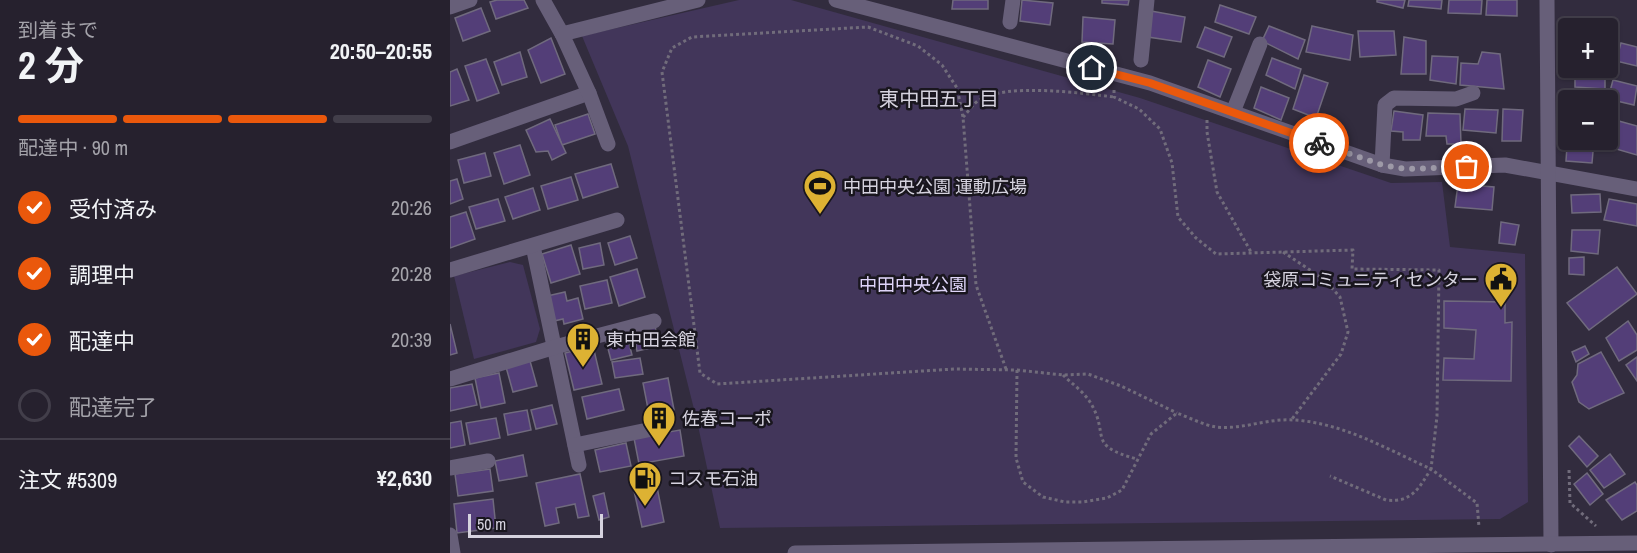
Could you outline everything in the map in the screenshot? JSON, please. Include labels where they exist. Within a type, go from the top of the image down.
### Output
[{"type":"street","points":[[450,7],[470,0]]},
{"type":"street","points":[[543,0],[562,34],[589,93],[608,144]]},
{"type":"street","points":[[562,34],[698,0]]},
{"type":"street","points":[[836,0],[1150,83],[1382,165],[1405,169],[1505,165],[1637,189]]},
{"type":"street","points":[[1010,22],[1012,0]]},
{"type":"street","points":[[1141,60],[1147,0]]},
{"type":"street","points":[[1547,0],[1551,545]]},
{"type":"street","points":[[1233,112],[1260,44]]},
{"type":"street","points":[[450,142],[589,93]]},
{"type":"street","points":[[1382,165],[1385,105],[1394,98],[1456,99],[1473,93]]},
{"type":"street","points":[[450,270],[617,220]]},
{"type":"street","points":[[532,246],[579,465]]},
{"type":"street","points":[[450,379],[555,347],[654,321]]},
{"type":"street","points":[[575,445],[657,428]]},
{"type":"street","points":[[450,468],[488,461]]},
{"type":"street","points":[[450,535],[453,553]]},
{"type":"street","points":[[795,553],[1637,543]]},
{"type":"path","points":[[1006,369],[976,285],[963,117],[957,88],[942,65],[918,46],[868,27],[692,37],[672,48],[662,72],[700,373],[717,384],[954,369],[1006,369],[1063,375],[1088,374],[1215,427],[1236,427],[1292,419],[1347,430],[1431,469],[1477,503],[1479,527]]},
{"type":"path","points":[[1113,97],[1115,74]]},
{"type":"path","points":[[963,117],[979,100],[1003,93],[1049,90],[1113,97],[1138,109],[1160,129],[1172,163],[1178,217],[1196,238],[1216,254],[1353,250],[1352,269],[1440,270],[1437,416],[1431,469],[1417,492],[1396,501],[1386,500],[1330,476]]},
{"type":"path","points":[[1207,103],[1207,132],[1217,192],[1251,252]]},
{"type":"path","points":[[1282,251],[1325,280],[1340,297],[1348,332],[1341,354],[1292,419]]},
{"type":"path","points":[[1017,370],[1016,458],[1023,482],[1043,497],[1065,502],[1083,502],[1107,498],[1122,490],[1151,434],[1178,413]]},
{"type":"path","points":[[1063,375],[1090,401],[1099,425],[1101,439],[1107,448],[1137,459]]},
{"type":"path","points":[[1569,470],[1570,503],[1594,525],[1605,525]]},
{"type":"green space","name":"中田中央公園","points":[[739,0],[791,0],[1140,98],[1391,183],[1442,182],[1450,247],[1525,254],[1528,502],[1500,519],[720,528],[697,421],[628,146],[582,36]]},
{"type":"green space","points":[[510,262],[523,265],[540,329],[536,342],[474,359],[454,276]]},
{"type":"building","points":[[524,0],[528,8],[496,19],[490,2]]},
{"type":"building","points":[[953,0],[988,0],[988,9],[952,9]]},
{"type":"building","points":[[1022,0],[1053,3],[1050,25],[1020,21]]},
{"type":"building","points":[[1102,0],[1129,0],[1128,5],[1102,3]]},
{"type":"building","points":[[1377,0],[1405,0],[1403,8],[1377,2]]},
{"type":"building","points":[[1409,0],[1442,0],[1441,9],[1408,6]]},
{"type":"building","points":[[1449,0],[1482,0],[1481,14],[1448,13]]},
{"type":"building","points":[[1487,0],[1517,0],[1517,16],[1486,15]]},
{"type":"building","points":[[1220,5],[1256,17],[1249,34],[1215,22]]},
{"type":"building","points":[[481,8],[490,31],[463,41],[455,18]]},
{"type":"building","points":[[1151,11],[1185,17],[1181,42],[1148,37]]},
{"type":"building","points":[[1083,17],[1115,20],[1113,44],[1082,42]]},
{"type":"building","points":[[1269,26],[1305,40],[1298,59],[1262,41]]},
{"type":"building","points":[[1312,26],[1353,35],[1350,60],[1306,52]]},
{"type":"building","points":[[1205,27],[1232,37],[1224,57],[1197,47]]},
{"type":"building","points":[[1358,31],[1394,31],[1396,55],[1360,57]]},
{"type":"building","points":[[1404,37],[1426,41],[1426,74],[1401,74]]},
{"type":"building","points":[[551,38],[565,74],[541,83],[528,50]]},
{"type":"building","points":[[1621,43],[1637,47],[1637,66],[1618,61]]},
{"type":"building","points":[[520,52],[527,77],[502,85],[494,62]]},
{"type":"building","points":[[1482,52],[1500,54],[1504,89],[1460,85],[1461,63],[1478,64]]},
{"type":"building","points":[[1432,56],[1458,57],[1456,84],[1430,80]]},
{"type":"building","points":[[1272,58],[1301,69],[1295,89],[1266,75]]},
{"type":"building","points":[[486,59],[499,93],[477,101],[465,66]]},
{"type":"building","points":[[1208,60],[1231,69],[1220,97],[1198,87]]},
{"type":"building","points":[[457,69],[469,100],[450,106],[450,72]]},
{"type":"building","points":[[1304,75],[1328,83],[1316,118],[1293,109]]},
{"type":"building","points":[[1575,78],[1605,78],[1605,89],[1575,87]]},
{"type":"building","points":[[1613,80],[1637,86],[1634,105],[1618,101],[1618,90],[1610,90]]},
{"type":"building","points":[[1261,87],[1289,98],[1281,120],[1254,108]]},
{"type":"building","points":[[1465,109],[1498,110],[1496,133],[1463,130]]},
{"type":"building","points":[[1503,109],[1523,110],[1521,141],[1502,141]]},
{"type":"building","points":[[1394,111],[1423,115],[1420,140],[1403,140],[1403,132],[1391,131]]},
{"type":"building","points":[[1428,113],[1460,114],[1461,144],[1447,144],[1446,136],[1426,136]]},
{"type":"building","points":[[588,114],[595,134],[562,145],[555,125]]},
{"type":"building","points":[[550,119],[566,153],[552,160],[548,151],[536,152],[526,130]]},
{"type":"building","points":[[1618,121],[1637,126],[1637,155],[1618,150]]},
{"type":"building","points":[[520,145],[530,175],[504,184],[494,153]]},
{"type":"building","points":[[1567,150],[1593,150],[1592,163],[1566,161]]},
{"type":"building","points":[[485,153],[491,176],[464,183],[458,160]]},
{"type":"building","points":[[611,164],[618,187],[583,198],[575,174]]},
{"type":"building","points":[[571,177],[578,200],[548,209],[541,186]]},
{"type":"building","points":[[457,179],[463,199],[450,204],[450,181]]},
{"type":"building","points":[[1458,184],[1494,187],[1492,210],[1455,207]]},
{"type":"building","points":[[533,188],[540,210],[513,219],[505,197]]},
{"type":"building","points":[[1600,194],[1601,212],[1572,213],[1571,195]]},
{"type":"building","points":[[498,199],[505,221],[476,229],[469,207]]},
{"type":"building","points":[[1609,199],[1637,204],[1637,226],[1604,220]]},
{"type":"building","points":[[466,212],[475,239],[450,248],[450,217]]},
{"type":"building","points":[[1501,222],[1519,225],[1515,245],[1499,243]]},
{"type":"building","points":[[1572,230],[1600,230],[1598,254],[1571,251]]},
{"type":"building","points":[[630,236],[637,258],[615,265],[608,243]]},
{"type":"building","points":[[600,243],[604,265],[583,269],[579,248]]},
{"type":"building","points":[[571,245],[580,274],[551,283],[542,254]]},
{"type":"building","points":[[1584,257],[1584,275],[1569,274],[1569,258]]},
{"type":"building","points":[[1617,267],[1637,294],[1589,330],[1567,303]]},
{"type":"building","points":[[637,269],[645,297],[619,306],[610,277]]},
{"type":"building","points":[[607,280],[612,303],[585,309],[580,286]]},
{"type":"building","points":[[565,292],[567,301],[578,298],[583,319],[564,324],[563,319],[554,321],[547,296]]},
{"type":"building","points":[[1444,301],[1505,302],[1505,323],[1512,322],[1511,381],[1443,380],[1444,358],[1474,359],[1476,330],[1444,328]]},
{"type":"building","points":[[1628,321],[1637,335],[1637,350],[1619,361],[1606,338]]},
{"type":"building","points":[[450,324],[457,353],[450,355]]},
{"type":"building","points":[[655,326],[659,346],[637,351],[633,331]]},
{"type":"building","points":[[627,335],[632,355],[611,360],[606,341]]},
{"type":"building","name":"東中田会館","points":[[593,346],[602,384],[574,390],[565,353]]},
{"type":"building","points":[[1585,346],[1589,354],[1576,362],[1572,352]]},
{"type":"building","points":[[1601,352],[1624,393],[1589,409],[1579,402],[1572,382],[1577,375],[1578,364]]},
{"type":"building","points":[[1637,357],[1637,381],[1626,365]]},
{"type":"building","points":[[640,358],[643,374],[615,378],[612,362]]},
{"type":"building","points":[[530,361],[537,386],[513,392],[506,367]]},
{"type":"building","points":[[499,373],[505,403],[481,408],[475,378]]},
{"type":"building","points":[[668,378],[674,410],[649,414],[643,383]]},
{"type":"building","points":[[472,384],[477,405],[450,411],[450,388]]},
{"type":"building","points":[[619,389],[624,410],[587,419],[582,397]]},
{"type":"building","points":[[552,405],[557,424],[536,429],[531,410]]},
{"type":"building","points":[[527,410],[531,430],[508,435],[504,414]]},
{"type":"building","points":[[496,418],[500,438],[470,444],[466,423]]},
{"type":"building","points":[[461,421],[465,445],[450,448],[450,423]]},
{"type":"building","name":"佐春コーポ","points":[[680,430],[684,456],[639,464],[634,438]]},
{"type":"building","points":[[1579,436],[1598,456],[1587,467],[1569,446]]},
{"type":"building","points":[[626,443],[631,466],[600,472],[595,450]]},
{"type":"building","points":[[1610,454],[1625,474],[1604,488],[1590,470]]},
{"type":"building","points":[[523,455],[527,476],[499,481],[495,461]]},
{"type":"building","points":[[490,469],[493,491],[458,496],[455,474]]},
{"type":"building","points":[[654,472],[664,522],[642,527],[631,477]]},
{"type":"building","points":[[1587,473],[1603,494],[1590,505],[1574,484]]},
{"type":"building","points":[[580,474],[589,516],[578,518],[575,504],[556,508],[559,523],[545,526],[536,483]]},
{"type":"building","points":[[1635,482],[1637,511],[1622,520],[1606,500]]},
{"type":"building","points":[[604,493],[609,517],[599,520],[593,496]]},
{"type":"building","points":[[493,499],[496,528],[457,533],[454,504]]},
{"type":"way so far","points":[[1319,143],[1382,165],[1405,169],[1467,167]]},
{"type":"place","name":"中田中央公園 運動広場","points":[[820,215]]},
{"type":"place","name":"袋原コミュニティセンター","points":[[1501,308]]},
{"type":"place","name":"東中田会館","points":[[583,368]]},
{"type":"place","name":"佐春コーポ","points":[[659,447]]},
{"type":"place","name":"コスモ石油","points":[[645,507]]},
{"type":"district","name":"東中田五丁目","points":[[939,98]]},
{"type":"route","points":[[1092,68],[1150,83],[1319,143]]}]
